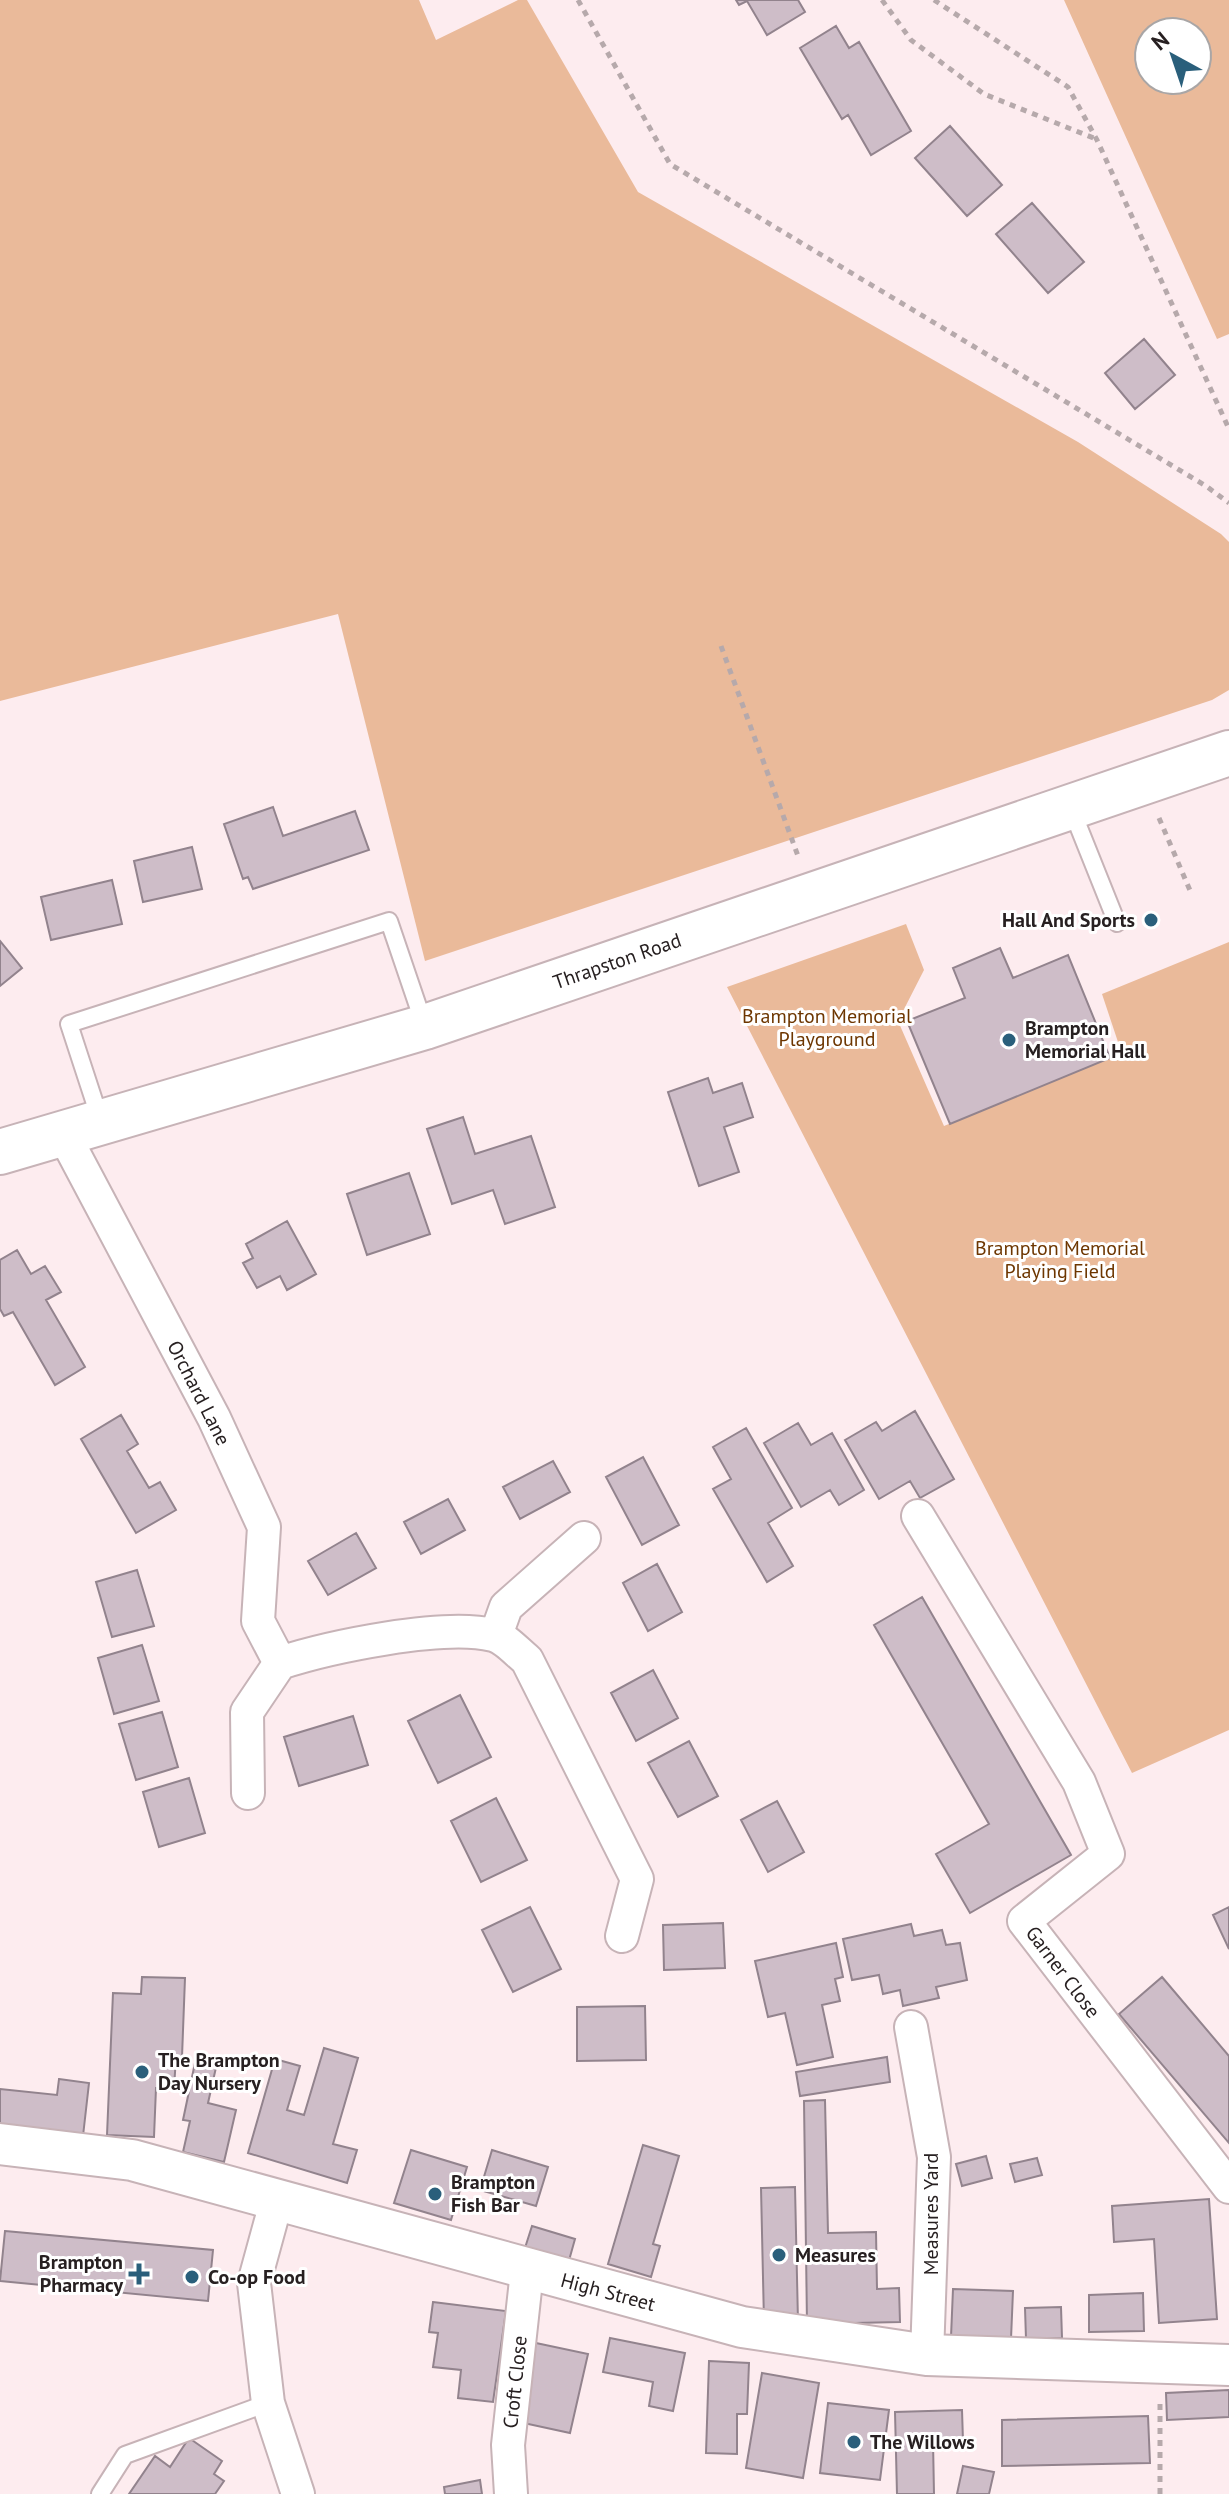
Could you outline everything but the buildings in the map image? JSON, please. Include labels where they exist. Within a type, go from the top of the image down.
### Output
[{"type":"main road","name":"Thrapston Road","points":[[0,1152],[425,1027],[1229,753]]},
{"type":"street","name":"Orchard Lane","points":[[83,1130],[264,1527],[258,1621],[280,1663]]},
{"type":"street","name":"Garner Close","points":[[918,1516],[1079,1782],[1108,1854],[1024,1921],[1229,2187]]},
{"type":"street","points":[[496,1635],[506,1607],[584,1538]]},
{"type":"street","points":[[248,1793],[247,1712],[280,1663],[324,1648],[457,1631],[496,1635],[527,1660],[637,1879],[622,1936]]},
{"type":"street","name":"Measures Yard","points":[[911,2027],[934,2157],[927,2355]]},
{"type":"street","name":"High Street","points":[[0,2144],[132,2160],[527,2271],[742,2327],[927,2355],[1229,2365]]},
{"type":"street","points":[[277,2199],[254,2283],[268,2403],[298,2494]]},
{"type":"street","name":"Croft Close","points":[[511,2494],[508,2445],[527,2271]]},
{"type":"lane","points":[[1070,806],[1117,923]]},
{"type":"lane","points":[[83,1130],[69,1024],[389,921],[425,1027]]},
{"type":"lane","points":[[100,2494],[125,2455],[268,2403]]},
{"type":"path","points":[[578,0],[670,164],[1206,486],[1229,503]]},
{"type":"path","points":[[882,0],[911,40],[984,94],[1097,140]]},
{"type":"path","points":[[934,0],[1068,87],[1097,140],[1229,429]]},
{"type":"path","points":[[721,646],[812,894]]},
{"type":"path","points":[[1159,818],[1192,895]]},
{"type":"path","points":[[1160,2364],[1160,2494]]},
{"type":"green space","points":[[0,0],[419,0],[436,40],[518,0],[527,0],[638,192],[1078,442],[1221,534],[1229,542],[1229,690],[1212,700],[425,961],[338,614],[0,701]]},
{"type":"green space","points":[[1064,0],[1229,0],[1229,334],[1217,339]]},
{"type":"green space","name":"Brampton Memorial Playing Field","points":[[906,924],[924,970],[898,1021],[944,1126],[1121,1051],[1102,994],[1229,942],[1229,1730],[1132,1773],[727,987]]},
{"type":"place","name":"Hall And Sports","points":[[1151,920]]},
{"type":"place","name":"Brampton Memorial Hall","points":[[1009,1040]]},
{"type":"place","name":"The Brampton Day Nursery","points":[[142,2072]]},
{"type":"place","name":"Brampton Fish Bar","points":[[435,2194]]},
{"type":"place","name":"Measures","points":[[779,2255]]},
{"type":"place","name":"Brampton Pharmacy","points":[[139,2274]]},
{"type":"place","name":"Co-op Food","points":[[192,2277]]},
{"type":"place","name":"The Willows","points":[[854,2442]]},
{"type":"park label","name":"Brampton Memorial Playground","points":[[827,1028]]}]
